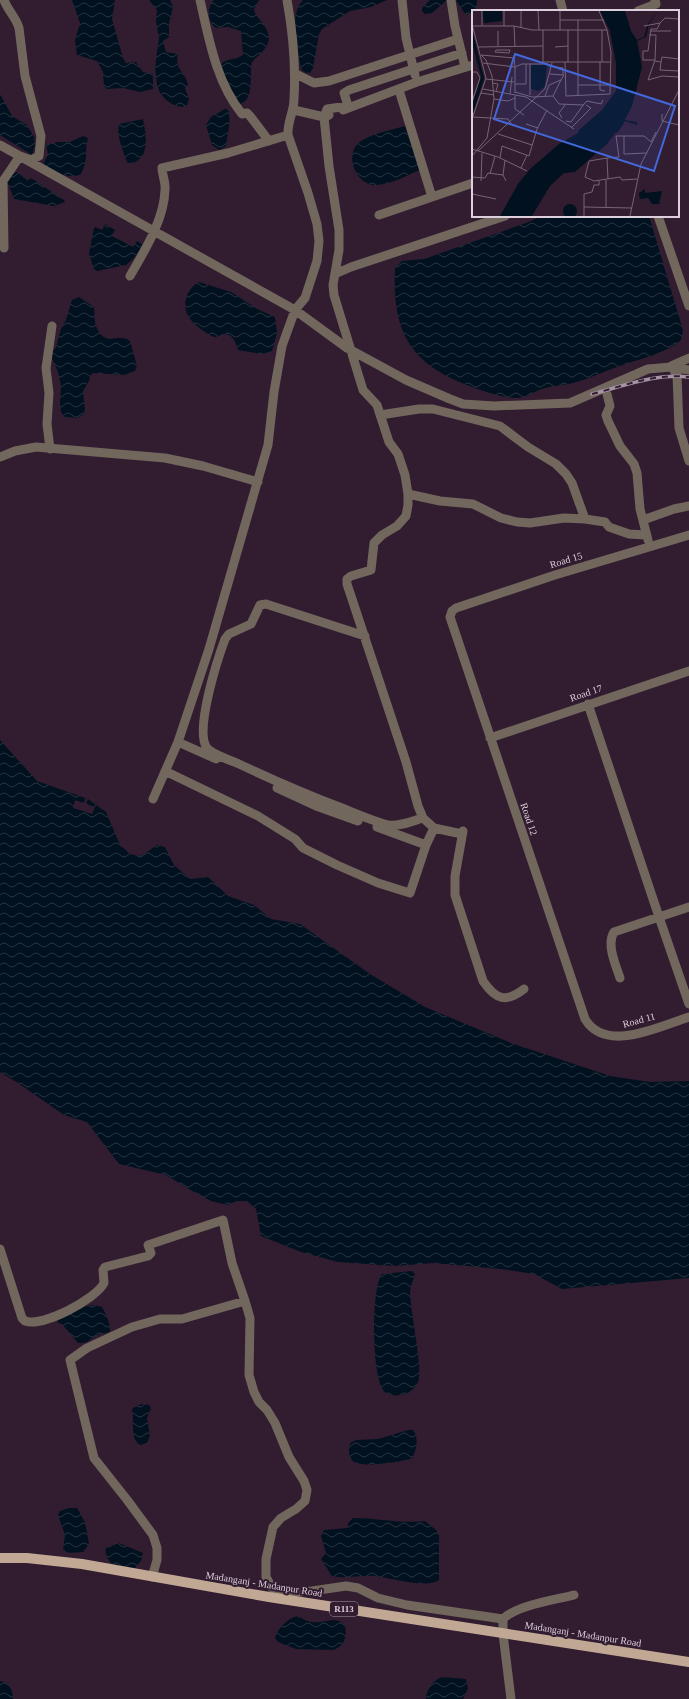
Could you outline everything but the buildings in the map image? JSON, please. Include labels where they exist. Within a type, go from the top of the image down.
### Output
[{"type":"main road","name":"Madanganj - Madanpur Road","points":[[0,1558],[26,1558],[82,1564],[152,1577],[503,1634],[689,1662]]},
{"type":"street","points":[[4,0],[8,11],[17,21],[19,28],[25,76],[41,136],[39,156],[31,160],[20,156]]},
{"type":"street","points":[[200,0],[209,41],[227,92],[242,114],[246,113],[250,116],[269,141]]},
{"type":"street","points":[[153,799],[178,742],[209,649],[268,445],[277,368],[282,346],[295,310],[305,298],[312,281],[317,261],[319,241],[317,224],[288,135],[288,126],[294,110],[296,74],[295,50],[287,0]]},
{"type":"street","points":[[402,0],[406,38],[417,82]]},
{"type":"street","points":[[294,110],[324,117],[417,82],[469,66],[462,54],[451,0]]},
{"type":"street","points":[[560,0],[563,10]]},
{"type":"street","points":[[641,10],[656,4],[655,0]]},
{"type":"street","points":[[296,74],[314,83],[329,81],[458,39]]},
{"type":"street","points":[[462,54],[349,90],[344,93],[348,106],[327,110],[324,117],[329,166],[339,230],[339,250],[333,285],[334,295],[363,390],[374,400],[389,442],[401,461],[408,494],[406,516],[397,526],[382,535],[374,543],[371,570],[350,576],[347,579],[423,818],[434,828],[462,832],[455,876],[455,895],[484,982],[490,991],[497,996],[505,998],[514,997],[524,989]]},
{"type":"street","points":[[399,90],[432,197]]},
{"type":"street","points":[[130,276],[154,231],[164,200],[166,188],[162,168],[288,135]]},
{"type":"street","points":[[0,145],[295,310],[350,350],[406,380],[463,404],[494,406],[570,403],[648,369],[671,367],[689,370]]},
{"type":"street","points":[[4,248],[2,181],[20,156]]},
{"type":"street","points":[[379,215],[472,183]]},
{"type":"street","points":[[335,274],[356,265],[502,217]]},
{"type":"street","points":[[658,217],[689,306]]},
{"type":"street","points":[[50,449],[48,424],[49,393],[46,368],[52,326]]},
{"type":"street","points":[[689,358],[671,366],[677,375],[679,428],[689,461]]},
{"type":"street","points":[[607,394],[610,406],[606,415],[608,421],[616,439],[634,464],[637,474],[640,509],[650,546]]},
{"type":"street","points":[[380,414],[433,408],[500,426],[533,451],[556,464],[566,474],[572,483],[585,518]]},
{"type":"street","points":[[0,458],[15,451],[27,448],[166,458],[203,466],[258,482]]},
{"type":"street","points":[[408,494],[440,501],[473,504],[501,518],[517,522],[530,523],[564,518],[585,518],[605,522],[609,527],[629,534],[646,534]]},
{"type":"street","points":[[643,520],[674,509],[689,506]]},
{"type":"street","name":"Road 15","points":[[452,611],[456,608],[555,575],[689,535]]},
{"type":"street","points":[[365,636],[266,604],[260,605],[251,624],[233,632],[225,639],[211,684],[203,722],[204,740],[207,748],[216,754],[275,780],[388,825],[397,825],[423,818]]},
{"type":"street","name":"Road 12","points":[[452,611],[450,617],[585,1019],[594,1030]]},
{"type":"street","name":"Road 17","points":[[490,738],[689,671]]},
{"type":"street","points":[[588,704],[689,1004]]},
{"type":"street","points":[[178,742],[316,806],[426,845]]},
{"type":"street","points":[[165,771],[258,816],[295,839],[303,848],[378,882],[410,893],[426,845],[434,828]]},
{"type":"street","points":[[620,978],[612,950],[612,936],[614,932],[689,907]]},
{"type":"street","name":"Road 11","points":[[594,1030],[623,1037],[689,1017]]},
{"type":"street","points":[[0,1249],[22,1318],[25,1321],[34,1322],[63,1313],[96,1294],[104,1283],[103,1270],[105,1267],[142,1258],[151,1253],[148,1245],[223,1220],[232,1263],[250,1318],[248,1375],[259,1402],[267,1410],[275,1423],[289,1457],[304,1481],[307,1490],[304,1501],[296,1509],[280,1518],[274,1527],[266,1559],[266,1577],[272,1588],[283,1593],[352,1587],[358,1588],[378,1598],[407,1605],[503,1619]]},
{"type":"street","points":[[152,1577],[157,1560],[157,1548],[153,1535],[94,1458],[70,1360],[92,1345],[132,1327],[160,1319],[182,1319],[245,1301]]},
{"type":"street","points":[[511,1699],[503,1634],[503,1619],[508,1614],[527,1607],[574,1595]]},
{"type":"water","points":[[72,0],[115,0],[112,19],[123,58],[126,63],[136,62],[143,72],[153,74],[153,89],[140,92],[123,88],[107,89],[104,86],[103,72],[97,61],[77,55],[75,40],[80,23]]},
{"type":"water","points":[[149,0],[170,0],[173,7],[169,24],[169,37],[163,41],[166,52],[178,54],[177,60],[179,68],[187,80],[188,85],[185,88],[189,99],[187,105],[182,107],[174,105],[166,100],[160,93],[157,85],[155,67],[159,38],[156,21],[157,10]]},
{"type":"water","points":[[214,0],[259,0],[254,9],[264,25],[269,37],[267,46],[252,62],[250,92],[245,102],[240,104],[233,96],[227,85],[223,73],[222,63],[243,55],[241,31],[228,27],[216,28],[213,25],[210,19],[209,11],[211,3]]},
{"type":"water","points":[[303,0],[387,0],[371,7],[350,11],[322,29],[319,34],[313,68],[310,73],[306,73],[302,70],[300,64],[295,30],[296,13]]},
{"type":"water","points":[[430,0],[447,0],[432,13],[425,14],[422,11],[422,8]]},
{"type":"water","points":[[456,0],[477,0],[476,8],[472,10],[472,14],[465,14]]},
{"type":"water","points":[[0,94],[12,116],[27,125],[34,137],[35,145],[32,155],[0,135]]},
{"type":"water","points":[[225,109],[228,110],[229,114],[229,128],[226,146],[219,150],[212,145],[206,125],[211,117]]},
{"type":"water","points":[[143,119],[146,145],[142,157],[131,164],[127,162],[120,143],[118,133],[119,124]]},
{"type":"water","points":[[405,126],[420,170],[393,182],[382,185],[369,184],[362,180],[354,168],[352,160],[356,146],[361,141],[371,136]]},
{"type":"water","points":[[83,136],[88,138],[86,160],[81,174],[76,176],[66,175],[56,172],[43,165],[48,154],[46,145],[58,142],[70,142]]},
{"type":"water","points":[[17,172],[28,181],[30,178],[34,180],[65,202],[54,206],[14,199],[7,181],[11,175]]},
{"type":"water","points":[[540,217],[649,217],[683,330],[681,340],[674,345],[650,356],[590,378],[539,390],[520,398],[503,396],[467,385],[430,366],[408,341],[401,326],[395,290],[395,268],[402,261],[424,259]]},
{"type":"water","points":[[105,224],[115,230],[112,236],[133,247],[137,241],[143,245],[133,259],[126,265],[97,271],[94,269],[89,254],[94,228],[95,227],[102,230]]},
{"type":"water","points":[[199,282],[231,292],[257,309],[275,317],[277,332],[272,351],[262,354],[238,350],[234,339],[229,335],[223,334],[214,337],[196,325],[187,314],[185,308],[188,293],[194,285]]},
{"type":"water","points":[[79,297],[94,307],[96,326],[103,337],[112,339],[121,338],[130,341],[137,366],[135,371],[124,375],[93,373],[83,391],[85,409],[84,414],[77,418],[65,417],[61,412],[61,386],[58,372],[52,358],[53,351],[56,347],[72,300]]},
{"type":"water","points":[[0,740],[37,781],[88,799],[106,812],[120,845],[130,854],[141,856],[157,845],[165,847],[174,865],[190,879],[208,877],[228,896],[254,905],[271,919],[300,924],[370,974],[425,1007],[511,1043],[610,1076],[650,1082],[689,1081],[689,1278],[562,1289],[534,1274],[501,1269],[433,1263],[394,1266],[338,1262],[301,1252],[261,1236],[256,1209],[247,1201],[237,1201],[227,1205],[211,1201],[166,1175],[119,1164],[87,1122],[64,1115],[0,1072]]},
{"type":"water","points":[[412,1271],[415,1274],[410,1294],[419,1364],[419,1378],[417,1385],[408,1393],[399,1395],[387,1394],[380,1384],[375,1353],[374,1314],[378,1282],[382,1274]]},
{"type":"water","points":[[95,1305],[102,1307],[107,1316],[110,1332],[97,1335],[85,1343],[78,1343],[62,1324],[58,1323],[58,1318],[82,1307]]},
{"type":"water","points":[[142,1404],[149,1405],[151,1408],[147,1418],[150,1436],[147,1443],[140,1445],[133,1434],[132,1410],[133,1408]]},
{"type":"water","points":[[408,1430],[413,1430],[417,1440],[412,1458],[376,1464],[361,1464],[354,1462],[350,1457],[350,1443],[356,1440],[378,1439]]},
{"type":"water","points":[[69,1508],[77,1508],[85,1522],[89,1544],[83,1552],[68,1553],[63,1549],[65,1535],[58,1515],[60,1511]]},
{"type":"water","points":[[353,1518],[407,1522],[425,1521],[436,1530],[439,1535],[439,1580],[418,1583],[375,1576],[332,1576],[321,1559],[326,1553],[321,1536],[324,1530],[347,1528],[349,1522]]},
{"type":"water","points":[[119,1543],[143,1553],[141,1561],[133,1570],[118,1567],[107,1558],[106,1548]]},
{"type":"water","points":[[297,1616],[310,1622],[334,1620],[341,1622],[345,1625],[346,1629],[343,1643],[333,1650],[296,1649],[278,1642],[275,1638],[281,1627],[290,1619]]},
{"type":"water","points":[[442,1677],[466,1679],[468,1689],[463,1699],[426,1699],[427,1692],[431,1686],[436,1680]]},
{"type":"water","points":[[0,1681],[6,1683],[10,1687],[13,1699],[0,1699]]},
{"type":"pier","points":[[85,798],[88,799],[86,804],[95,807],[92,814],[73,808],[75,800],[84,803]]},
{"type":"railway","points":[[592,394],[652,379],[676,376],[689,377]]}]
